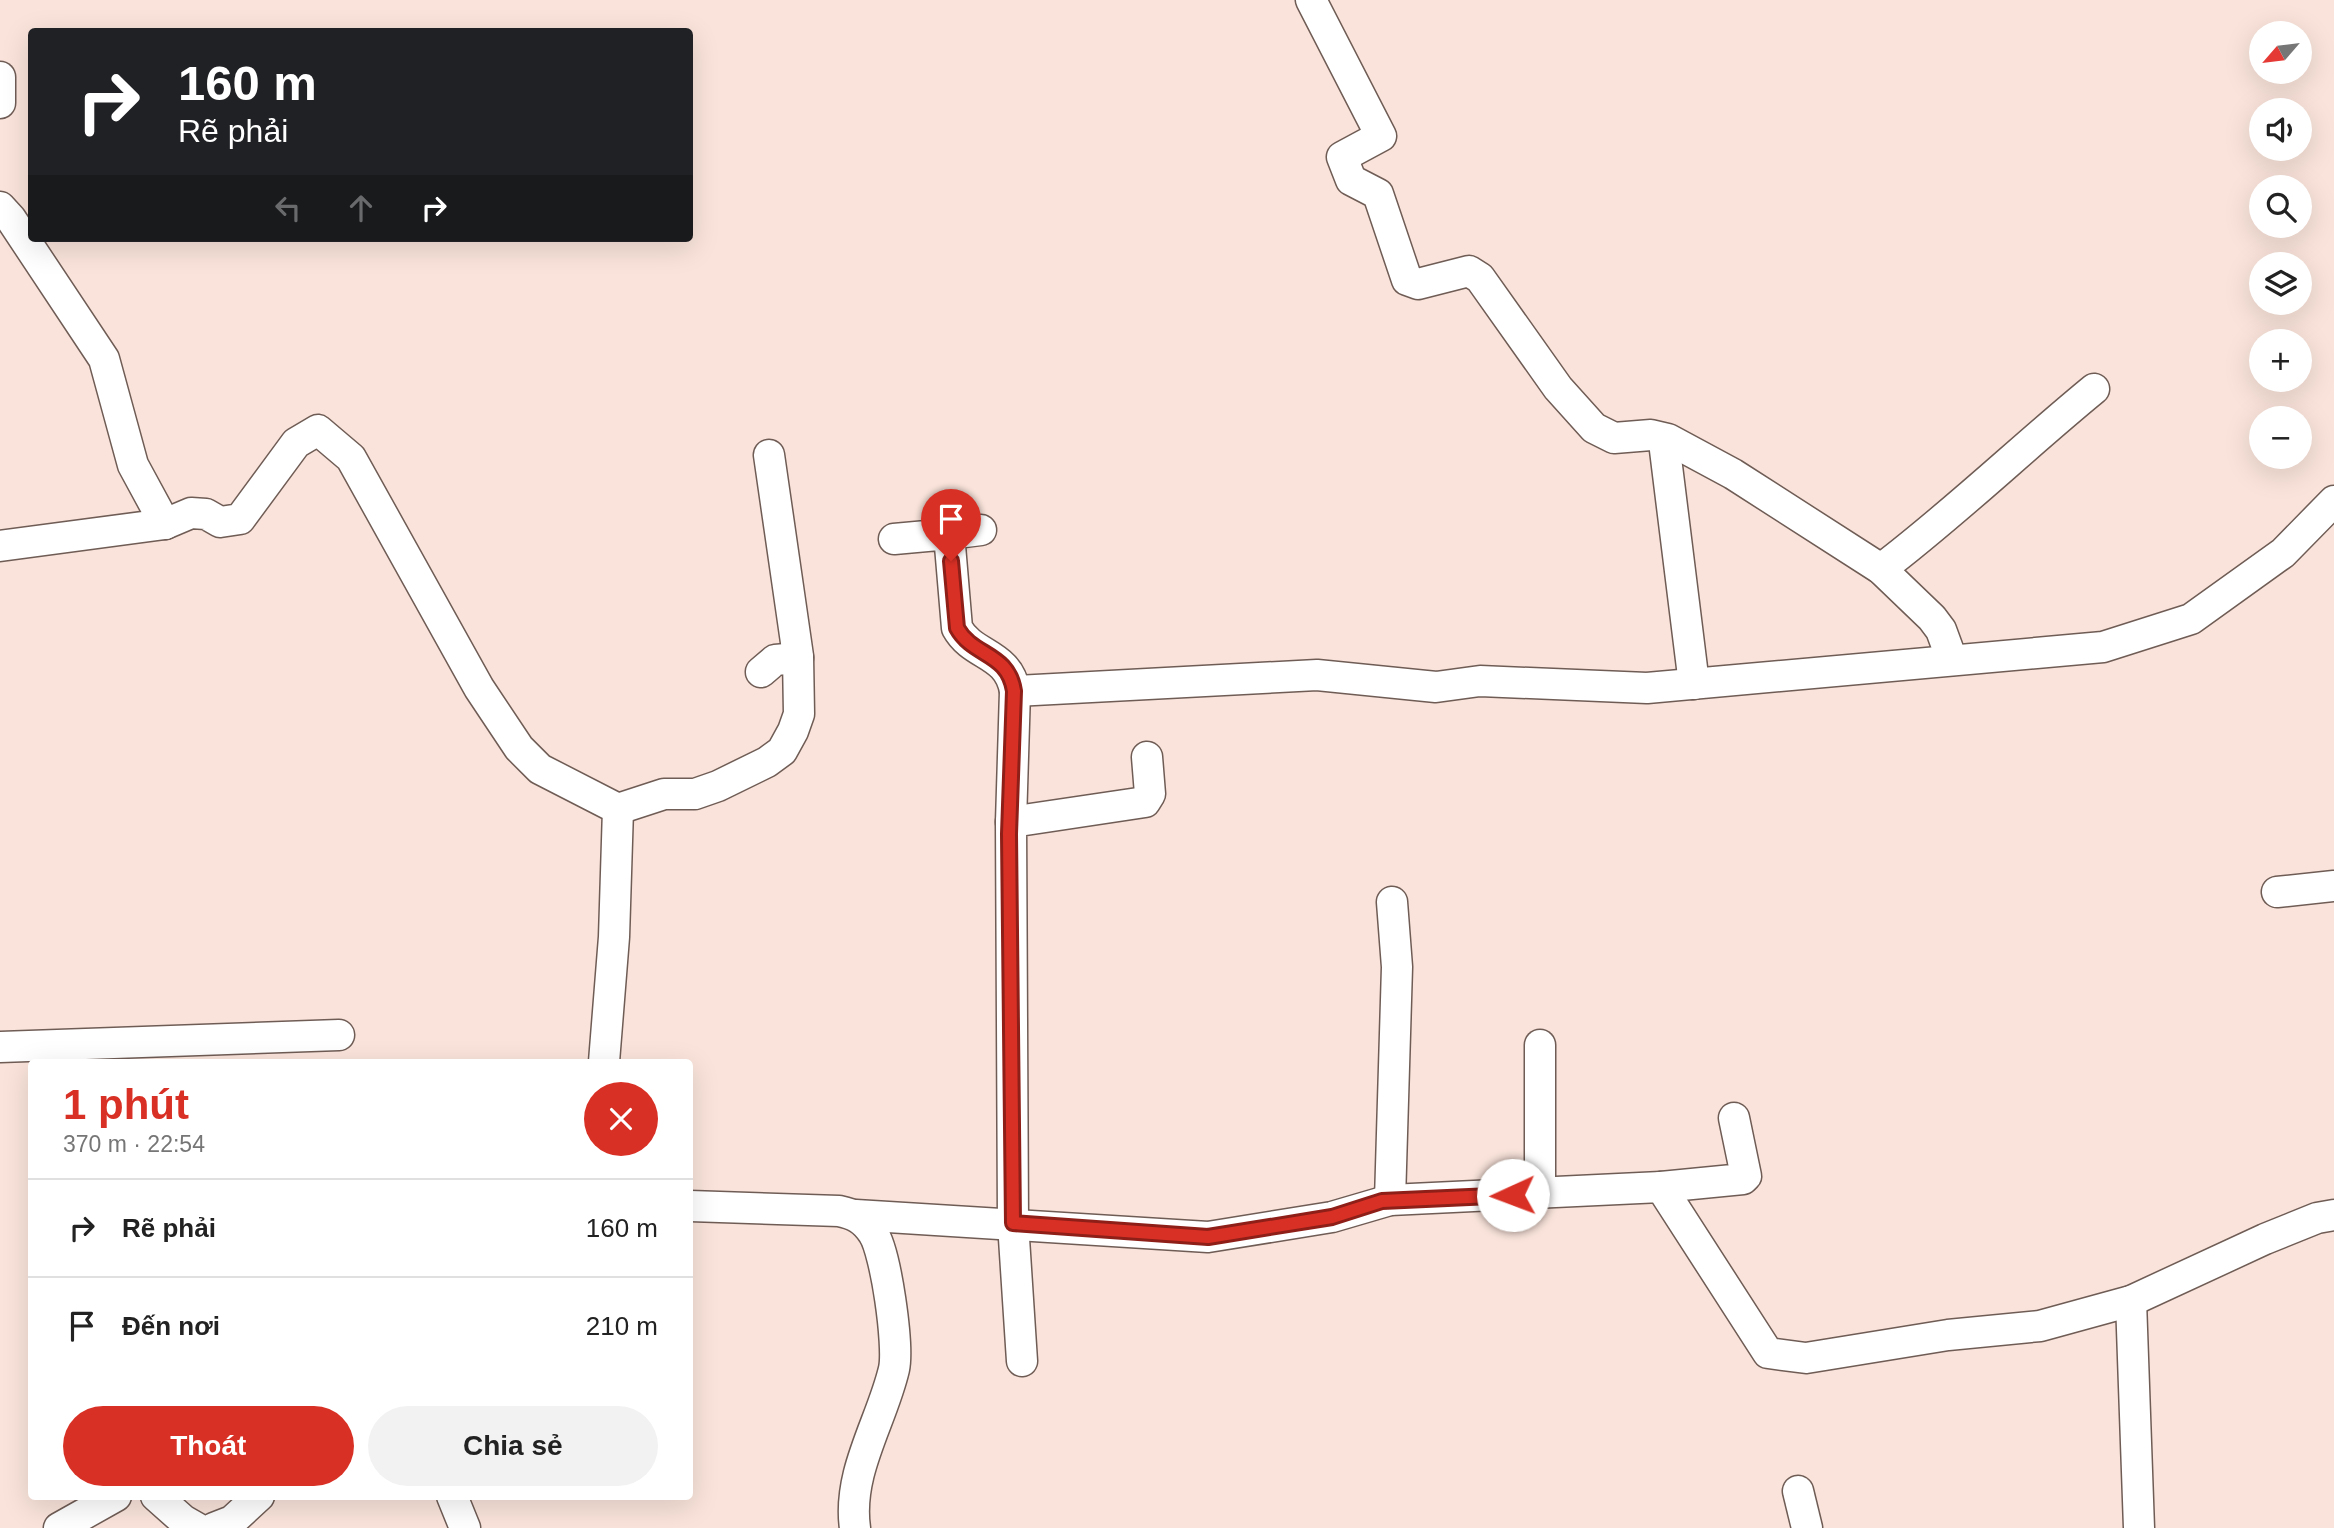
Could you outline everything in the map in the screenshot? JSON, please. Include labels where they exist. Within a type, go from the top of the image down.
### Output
[{"type":"street","points":[[1311,0],[1381,135],[1342,157],[1351,180],[1378,194],[1407,280],[1418,284],[1469,271],[1480,278],[1558,388],[1594,428],[1614,438],[1651,435],[1668,439],[1733,474],[1881,569],[1932,618],[1941,631],[1952,660]]},
{"type":"street","points":[[0,77],[0,103]]},
{"type":"street","points":[[14,213],[28,236]]},
{"type":"street","points":[[32,242],[104,359],[133,466],[165,524]]},
{"type":"street","points":[[1881,569],[1965,502],[2018,452],[2094,389]]},
{"type":"street","points":[[0,546],[165,524],[191,513],[206,514],[220,522],[240,519],[296,443],[318,430],[351,458],[478,688],[519,748],[540,769],[618,809],[664,794],[695,794],[767,762],[782,751],[799,714],[798,658],[769,455]]},
{"type":"street","points":[[1665,450],[1694,684]]},
{"type":"street","points":[[1014,691],[1317,675],[1436,687],[1480,681],[1647,688],[2103,647],[2191,619],[2283,553],[2334,501]]},
{"type":"street","points":[[894,539],[981,530]]},
{"type":"street","points":[[949,534],[957,628],[962,637],[1007,668],[1014,691],[1011,822],[1013,1223],[1022,1361]]},
{"type":"street","points":[[761,672],[775,660],[798,658]]},
{"type":"street","points":[[1011,822],[1145,802],[1150,794],[1147,757]]},
{"type":"street","points":[[604,1059],[614,937],[618,809]]},
{"type":"street","points":[[2277,892],[2334,886]]},
{"type":"street","points":[[1390,1200],[1397,967],[1392,902]]},
{"type":"street","points":[[0,1047],[339,1035]]},
{"type":"street","points":[[1540,1045],[1540,1194]]},
{"type":"street","points":[[693,1206],[989,1224],[1013,1223],[1208,1237],[1332,1217],[1390,1200],[1661,1187],[1743,1179],[1746,1176],[1734,1118]]},
{"type":"street","points":[[1661,1187],[1768,1353],[1806,1357],[1948,1335],[2040,1326],[2131,1301],[2265,1239],[2317,1218],[2334,1215]]},
{"type":"street","points":[[855,1528],[853,1515],[863,1453],[894,1366],[893,1317],[883,1266],[874,1234],[856,1214]]},
{"type":"street","points":[[2131,1301],[2138,1528]]},
{"type":"street","points":[[1798,1491],[1807,1528]]},
{"type":"street","points":[[59,1528],[109,1500]]},
{"type":"street","points":[[160,1500],[183,1520],[197,1528]]},
{"type":"street","points":[[214,1528],[232,1521],[255,1500]]},
{"type":"street","points":[[454,1500],[465,1528]]},
{"type":"route","points":[[951,561],[957,628],[962,637],[1007,668],[1012,677],[1014,691],[1009,834],[1013,1223],[1208,1237],[1332,1217],[1382,1201],[1513,1195]]}]
